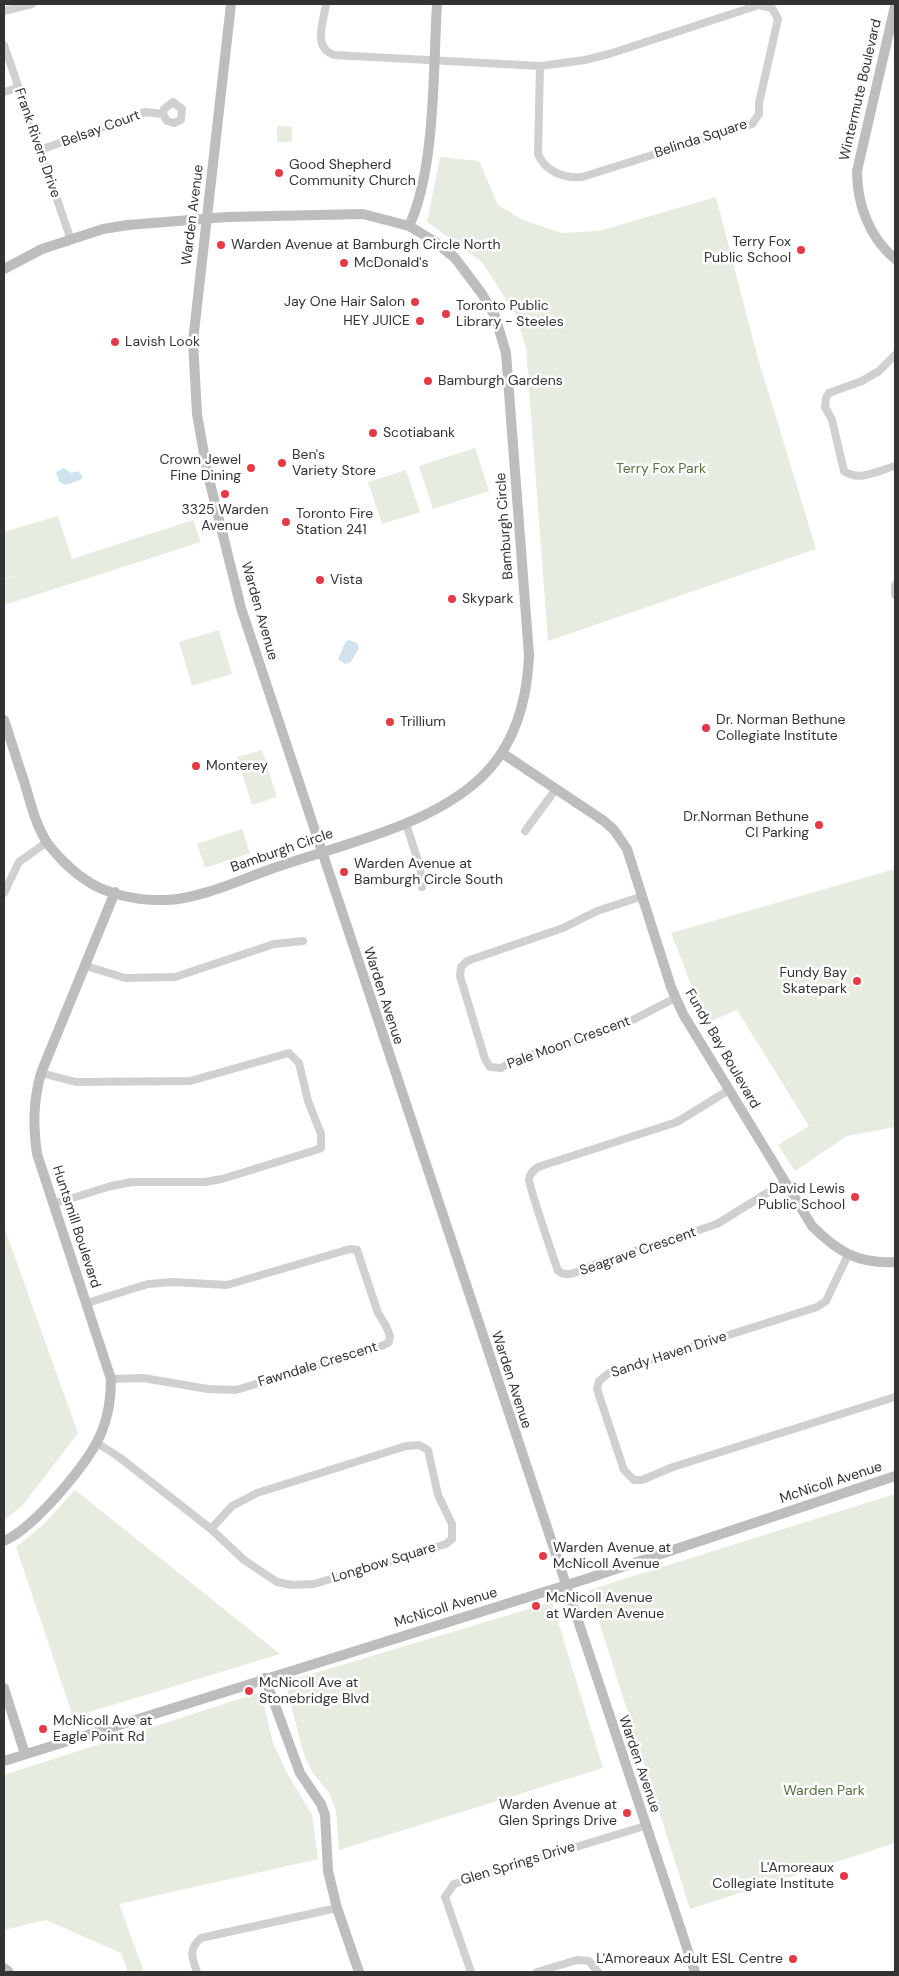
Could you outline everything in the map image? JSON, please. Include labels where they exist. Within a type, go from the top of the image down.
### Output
[{"type":"street","points":[[4,11],[32,4]]},
{"type":"street","name":"Warden Avenue","points":[[231,4],[192,341],[197,414],[207,471],[241,608],[695,1972]]},
{"type":"street","name":"Belinda Square","points":[[326,4],[321,41],[324,49],[330,54],[540,66],[585,60],[609,54],[759,5],[772,8],[778,19],[759,103],[759,114],[752,124],[745,128],[736,129],[582,178],[563,176],[544,164],[538,154],[540,66]]},
{"type":"street","points":[[409,226],[414,215],[424,174],[429,136],[437,4]]},
{"type":"street","name":"Wintermute Boulevard","points":[[895,6],[890,45],[859,157],[857,183],[860,202],[867,222],[883,247],[895,259]]},
{"type":"street","name":"Frank Rivers Drive","points":[[4,45],[70,240]]},
{"type":"street","points":[[4,92],[18,88]]},
{"type":"street","name":"Belsay Court","points":[[40,150],[134,115],[145,112],[163,114]]},
{"type":"street","name":"Bamburgh Circle","points":[[4,269],[42,249],[103,229],[128,224],[206,218],[363,214],[409,226],[434,241],[455,258],[482,294],[494,316],[506,353],[529,655],[528,680],[522,706],[502,753],[476,782],[452,801],[406,824],[183,898],[143,900],[115,892],[84,879],[47,842],[34,815],[4,720]]},
{"type":"street","points":[[895,355],[879,371],[862,381],[829,393],[825,407],[832,420],[844,471],[851,476],[859,477],[895,466]]},
{"type":"street","points":[[895,584],[895,595]]},
{"type":"street","name":"Fundy Bay Boulevard","points":[[502,753],[614,830],[629,854],[675,998],[812,1226],[826,1240],[848,1255],[879,1262],[895,1262]]},
{"type":"street","points":[[525,831],[556,789]]},
{"type":"street","points":[[406,824],[420,867],[422,888]]},
{"type":"street","points":[[4,892],[20,862],[47,842]]},
{"type":"street","name":"Huntsmill Boulevard","points":[[4,1541],[31,1523],[77,1470],[97,1444],[107,1417],[110,1379],[87,1303],[37,1154],[33,1124],[36,1093],[41,1073],[115,892]]},
{"type":"street","name":"Pale Moon Crescent","points":[[643,896],[597,910],[563,928],[467,961],[461,967],[460,976],[485,1059],[490,1067],[501,1068],[512,1061],[623,1025],[675,998]]},
{"type":"street","points":[[86,966],[125,978],[175,977],[274,944],[303,941]]},
{"type":"street","points":[[41,1073],[76,1082],[190,1081],[289,1053],[298,1063],[308,1101],[321,1134],[321,1148],[222,1179],[205,1182],[132,1182],[111,1186],[53,1204]]},
{"type":"street","name":"Seagrave Crescent","points":[[729,1090],[677,1122],[538,1167],[531,1173],[529,1181],[532,1194],[558,1270],[568,1274],[574,1273],[587,1266],[703,1230],[733,1216],[785,1182]]},
{"type":"street","name":"Fawndale Crescent","points":[[87,1303],[148,1284],[173,1282],[227,1285],[350,1249],[357,1250],[378,1313],[390,1336],[389,1342],[384,1345],[236,1390],[219,1390],[143,1378],[110,1379]]},
{"type":"street","name":"Sandy Haven Drive","points":[[848,1255],[826,1301],[817,1307],[609,1373],[599,1381],[597,1389],[624,1470],[634,1480],[642,1480],[673,1467],[895,1397]]},
{"type":"street","name":"Longbow Square","points":[[97,1444],[119,1456],[211,1529],[244,1560],[278,1582],[292,1585],[307,1585],[331,1580],[446,1544],[453,1536],[452,1524],[434,1484],[428,1450],[419,1445],[406,1446],[257,1493],[232,1506],[211,1529]]},
{"type":"street","name":"McNicoll Avenue","points":[[4,1761],[565,1585],[895,1476]]},
{"type":"street","points":[[266,1678],[300,1774],[321,1804],[325,1815],[328,1872],[337,1908],[359,1972]]},
{"type":"street","points":[[4,1688],[26,1754]]},
{"type":"street","name":"Glen Springs Drive","points":[[471,1972],[445,1897],[454,1884],[645,1826]]},
{"type":"street","points":[[197,1972],[191,1955],[193,1944],[201,1938],[337,1908]]},
{"type":"street","points":[[537,1972],[577,1960],[589,1961],[596,1967],[598,1972]]},
{"type":"street","points":[[4,1968],[9,1972]]},
{"type":"green space","points":[[277,126],[292,127],[292,142],[277,142]]},
{"type":"green space","name":"Terry Fox Park","points":[[440,157],[479,161],[498,205],[523,220],[561,233],[599,231],[716,197],[757,355],[816,549],[548,641],[526,348],[515,313],[482,262],[427,222]]},
{"type":"green space","points":[[475,448],[489,491],[433,509],[419,466]]},
{"type":"green space","points":[[406,470],[420,512],[382,524],[368,482]]},
{"type":"green space","points":[[58,516],[72,559],[193,520],[201,542],[4,605],[4,580],[20,575],[4,579],[4,532]]},
{"type":"green space","points":[[219,630],[232,674],[192,686],[179,642]]},
{"type":"green space","points":[[262,750],[277,797],[252,805],[237,757]]},
{"type":"green space","points":[[242,829],[250,853],[205,868],[197,844]]},
{"type":"green space","points":[[895,869],[895,1127],[847,1136],[795,1171],[778,1145],[809,1126],[737,1010],[706,1023],[671,933]]},
{"type":"green space","points":[[4,1227],[78,1433],[23,1505],[4,1520]]},
{"type":"green space","points":[[75,1490],[280,1654],[73,1717],[16,1547],[43,1525]]},
{"type":"green space","name":"Warden Park","points":[[895,1494],[895,1843],[690,1909],[589,1590]]},
{"type":"green space","points":[[552,1602],[603,1768],[339,1850],[336,1811],[329,1793],[313,1773],[304,1755],[285,1682]]},
{"type":"green space","points":[[261,1692],[273,1743],[287,1773],[312,1815],[318,1859],[119,1904],[144,1972],[128,1972],[121,1953],[46,1920],[4,1930],[4,1775]]},
{"type":"water","points":[[64,468],[71,473],[78,471],[83,477],[66,485],[59,482],[56,472]]},
{"type":"water","points":[[349,640],[357,643],[359,648],[351,662],[345,664],[338,659],[346,641]]},
{"type":"place","name":"Good Shepherd Community Church","points":[[279,173]]},
{"type":"place","name":"Warden Avenue at Bamburgh Circle North","points":[[221,245]]},
{"type":"place","name":"Terry Fox Public School","points":[[801,250]]},
{"type":"place","name":"McDonald's","points":[[344,263]]},
{"type":"place","name":"Jay One Hair Salon","points":[[415,302]]},
{"type":"place","name":"Toronto Public Library - Steeles","points":[[446,314]]},
{"type":"place","name":"HEY JUICE","points":[[420,321]]},
{"type":"place","name":"Lavish Look","points":[[115,342]]},
{"type":"place","name":"Bamburgh Gardens","points":[[428,381]]},
{"type":"place","name":"Scotiabank","points":[[373,433]]},
{"type":"place","name":"Ben's Variety Store","points":[[282,463]]},
{"type":"place","name":"Crown Jewel Fine Dining","points":[[251,468]]},
{"type":"place","name":"3325 Warden Avenue","points":[[225,494]]},
{"type":"place","name":"Toronto Fire Station 241","points":[[286,522]]},
{"type":"place","name":"Vista","points":[[320,580]]},
{"type":"place","name":"Skypark","points":[[452,599]]},
{"type":"place","name":"Trillium","points":[[390,722]]},
{"type":"place","name":"Dr. Norman Bethune Collegiate Institute","points":[[706,728]]},
{"type":"place","name":"Monterey","points":[[196,766]]},
{"type":"place","name":"Dr.Norman Bethune CI Parking","points":[[819,825]]},
{"type":"place","name":"Warden Avenue at Bamburgh Circle South","points":[[344,872]]},
{"type":"place","name":"Fundy Bay Skatepark","points":[[857,981]]},
{"type":"place","name":"David Lewis Public School","points":[[855,1197]]},
{"type":"place","name":"Warden Avenue at McNicoll Avenue","points":[[543,1556]]},
{"type":"place","name":"McNicoll Avenue at Warden Avenue","points":[[536,1606]]},
{"type":"place","name":"McNicoll Ave at Stonebridge Blvd","points":[[249,1691]]},
{"type":"place","name":"McNicoll Ave at Eagle Point Rd","points":[[43,1729]]},
{"type":"place","name":"Warden Avenue at Glen Springs Drive","points":[[627,1813]]},
{"type":"place","name":"L'Amoreaux Collegiate Institute","points":[[844,1876]]},
{"type":"place","name":"L'Amoreaux Adult ESL Centre","points":[[793,1959]]}]
